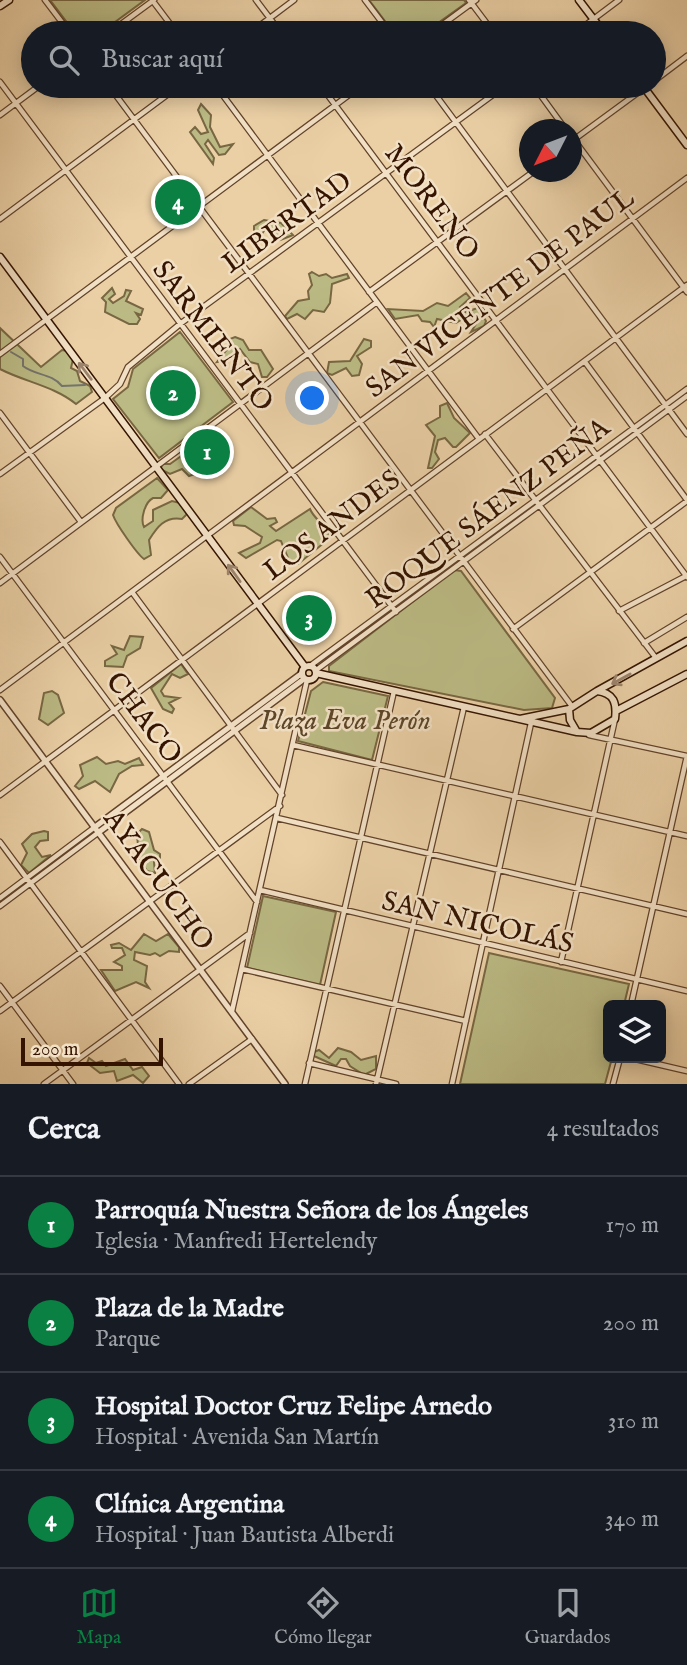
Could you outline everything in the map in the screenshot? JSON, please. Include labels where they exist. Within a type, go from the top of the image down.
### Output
[{"type":"main road","points":[[0,6],[9,0]]},
{"type":"main road","points":[[579,0],[594,19]]},
{"type":"main road","points":[[654,98],[687,145]]},
{"type":"main road","points":[[0,257],[308,673],[585,734],[597,731],[616,715],[687,674]]},
{"type":"main road","points":[[519,719],[570,707],[687,641]]},
{"type":"main road","points":[[597,691],[611,695],[616,715]]},
{"type":"main road","points":[[570,707],[570,720],[576,732]]},
{"type":"street","points":[[45,0],[61,21]]},
{"type":"street","points":[[125,21],[153,0],[168,21]]},
{"type":"street","points":[[256,0],[272,21]]},
{"type":"street","points":[[266,21],[295,0]]},
{"type":"street","points":[[365,0],[381,21]]},
{"type":"street","points":[[591,21],[619,0]]},
{"type":"street","points":[[446,21],[472,1],[486,21]]},
{"type":"street","points":[[666,72],[687,56]]},
{"type":"street","name":"SARMIENTO","points":[[0,82],[394,610]]},
{"type":"street","points":[[0,114],[23,98]]},
{"type":"street","points":[[118,98],[251,273],[570,707]]},
{"type":"street","points":[[0,219],[163,98]]},
{"type":"street","points":[[225,98],[478,439]]},
{"type":"street","name":"MORENO","points":[[330,98],[686,577]]},
{"type":"street","points":[[0,354],[344,98]]},
{"type":"street","points":[[438,98],[687,434]]},
{"type":"street","name":"LIBERTAD","points":[[0,474],[105,398],[120,384],[128,367],[180,324],[488,98]]},
{"type":"street","points":[[543,98],[558,119]]},
{"type":"street","points":[[582,132],[628,98]]},
{"type":"street","points":[[582,152],[686,288]]},
{"type":"street","name":"SAN VICENTE DE PAUL","points":[[0,690],[687,178]]},
{"type":"street","points":[[369,292],[519,182]]},
{"type":"street","name":"LOS ANDES","points":[[0,795],[478,439],[686,288]]},
{"type":"street","points":[[0,583],[377,302]]},
{"type":"street","points":[[513,629],[687,500],[585,362]]},
{"type":"street","name":"ROQUE SÁENZ PEÑA","points":[[0,898],[29,880],[462,560],[667,407],[687,389]]},
{"type":"street","name":"ROQUE SÁENZ PEÑA","points":[[667,407],[687,396]]},
{"type":"street","points":[[0,413],[81,522]]},
{"type":"street","points":[[485,434],[657,659]]},
{"type":"street","name":"CHACO","points":[[0,557],[257,902]]},
{"type":"street","points":[[619,611],[686,577]]},
{"type":"street","points":[[132,592],[282,795]]},
{"type":"street","points":[[643,643],[687,617]]},
{"type":"street","points":[[232,1011],[308,673]]},
{"type":"street","points":[[305,1084],[394,691]]},
{"type":"street","name":"AYACUCHO","points":[[0,700],[285,1084]]},
{"type":"street","points":[[377,1082],[464,707]]},
{"type":"street","points":[[561,962],[596,815],[616,715]]},
{"type":"street","points":[[452,1084],[518,797],[531,723]]},
{"type":"street","points":[[585,734],[687,756],[632,1000]]},
{"type":"street","points":[[293,745],[687,836]]},
{"type":"street","points":[[0,1011],[280,806]]},
{"type":"street","points":[[277,818],[687,914]]},
{"type":"street","points":[[0,842],[179,1084]]},
{"type":"street","name":"ROQUE SÁENZ PEÑA","points":[[0,906],[29,880]]},
{"type":"street","name":"SAN NICOLÁS","points":[[260,890],[687,991]]},
{"type":"street","points":[[44,1084],[250,932]]},
{"type":"street","points":[[242,969],[466,1021]]},
{"type":"street","points":[[0,986],[73,1084]]},
{"type":"street","points":[[189,1084],[252,1039]]},
{"type":"street","points":[[309,1063],[377,1082],[396,1084]]},
{"type":"street","points":[[613,1084],[619,1063]]},
{"type":"street","points":[[653,1063],[687,1071]]},
{"type":"green space","points":[[50,0],[145,0],[116,21],[66,21]]},
{"type":"green space","points":[[369,0],[464,0],[466,3],[441,21],[385,21]]},
{"type":"green space","points":[[201,104],[211,115],[210,127],[220,147],[233,144],[225,154],[219,155],[208,140],[205,144],[214,158],[213,164],[190,132],[195,127],[201,134],[208,132],[198,110]]},
{"type":"green space","points":[[264,220],[281,223],[293,235],[280,240],[266,228],[257,241],[248,239],[254,232],[254,226]]},
{"type":"green space","points":[[312,272],[319,276],[326,274],[332,278],[347,274],[349,278],[332,284],[330,303],[324,312],[313,310],[305,319],[297,314],[287,319],[285,316],[298,301],[309,299],[308,291],[312,285],[309,274]]},
{"type":"green space","points":[[112,288],[115,294],[109,299],[113,303],[124,296],[126,290],[131,291],[126,301],[143,309],[141,315],[136,313],[140,319],[137,324],[129,324],[105,312],[106,302],[102,298]]},
{"type":"green space","points":[[466,293],[470,298],[460,307],[465,312],[478,308],[486,321],[484,326],[471,332],[476,324],[469,315],[456,323],[437,319],[434,327],[430,322],[422,321],[418,315],[395,319],[388,309],[423,311],[437,303],[448,306]]},
{"type":"green space","points":[[0,328],[41,367],[62,350],[67,351],[73,359],[71,368],[77,371],[80,381],[90,386],[92,392],[76,404],[49,388],[0,369]]},
{"type":"green space","points":[[180,332],[233,402],[159,458],[113,399],[128,387],[133,369]]},
{"type":"green space","points":[[235,337],[243,340],[249,350],[261,350],[273,369],[267,377],[262,377],[258,364],[250,362],[240,349],[228,360],[217,362],[228,348],[230,339]]},
{"type":"green space","points":[[364,339],[371,341],[371,347],[357,356],[362,364],[359,375],[352,376],[346,368],[332,375],[327,373],[329,362],[350,361]]},
{"type":"green space","points":[[447,403],[454,418],[470,433],[456,447],[445,438],[438,440],[435,452],[439,459],[432,468],[428,468],[435,436],[426,425],[440,417],[440,406]]},
{"type":"green space","points":[[184,454],[192,462],[195,454],[203,460],[195,474],[189,476],[182,469],[170,474],[160,469],[163,464],[170,464]]},
{"type":"green space","points":[[157,478],[168,490],[161,498],[153,498],[148,503],[143,515],[144,527],[153,521],[153,510],[172,501],[180,503],[187,514],[182,519],[171,519],[158,527],[149,540],[151,555],[144,559],[113,515],[116,508]]},
{"type":"green space","points":[[251,507],[267,519],[275,518],[277,522],[270,526],[276,531],[310,509],[330,538],[298,564],[290,563],[281,541],[277,540],[246,558],[239,553],[260,543],[262,537],[245,526],[234,525],[233,521]]},
{"type":"green space","points":[[454,570],[461,571],[555,698],[552,708],[524,710],[329,671],[329,666]]},
{"type":"green space","points":[[130,636],[143,637],[140,648],[127,656],[123,667],[105,666],[105,661],[117,654],[112,646],[124,650]]},
{"type":"green space","points":[[181,664],[188,674],[180,678],[172,674],[161,691],[164,696],[179,698],[169,703],[174,709],[172,713],[163,709],[151,688]]},
{"type":"green space","name":"Plaza Eva Perón","points":[[323,682],[388,696],[372,760],[298,741],[311,691]]},
{"type":"green space","points":[[52,691],[58,695],[64,713],[48,725],[39,719],[44,693]]},
{"type":"green space","points":[[97,757],[106,764],[118,761],[125,764],[139,758],[143,765],[132,766],[119,774],[110,792],[95,781],[79,789],[75,786],[83,776],[80,765]]},
{"type":"green space","points":[[142,829],[149,832],[154,850],[160,854],[160,858],[154,862],[155,873],[147,871],[139,858],[137,834]]},
{"type":"green space","points":[[48,832],[48,840],[40,841],[35,847],[42,857],[51,855],[29,873],[21,865],[27,853],[22,844],[32,834]]},
{"type":"green space","points":[[263,896],[336,912],[320,985],[247,968]]},
{"type":"green space","points":[[144,934],[156,941],[168,934],[179,947],[179,952],[169,951],[160,956],[155,953],[150,955],[135,952],[134,960],[147,966],[145,982],[149,988],[136,982],[115,991],[101,970],[122,970],[122,966],[114,962],[125,955],[122,948],[112,948],[111,945],[119,943],[131,950]]},
{"type":"green space","points":[[489,953],[629,984],[625,1000],[603,1000],[603,1063],[611,1063],[605,1084],[460,1084]]},
{"type":"green space","points":[[338,1048],[351,1052],[361,1060],[376,1056],[376,1069],[364,1075],[350,1066],[346,1059],[341,1059],[336,1066],[314,1056],[314,1052],[319,1050],[329,1058]]},
{"type":"green space","points":[[89,1058],[96,1063],[102,1061],[106,1066],[125,1059],[133,1070],[142,1067],[149,1076],[143,1083],[133,1075],[117,1081],[114,1071],[100,1073],[87,1063]]},
{"type":"waterway","points":[[11,352],[23,359],[23,366],[53,379],[62,386],[85,385]]},
{"type":"place","name":"Clínica Argentina","points":[[178,202]]},
{"type":"place","name":"Plaza de la Madre","points":[[173,393]]},
{"type":"place","name":"Parroquía Nuestra Señora de los Ángeles","points":[[207,452]]},
{"type":"place","name":"Hospital Doctor Cruz Felipe Arnedo","points":[[309,618]]}]
